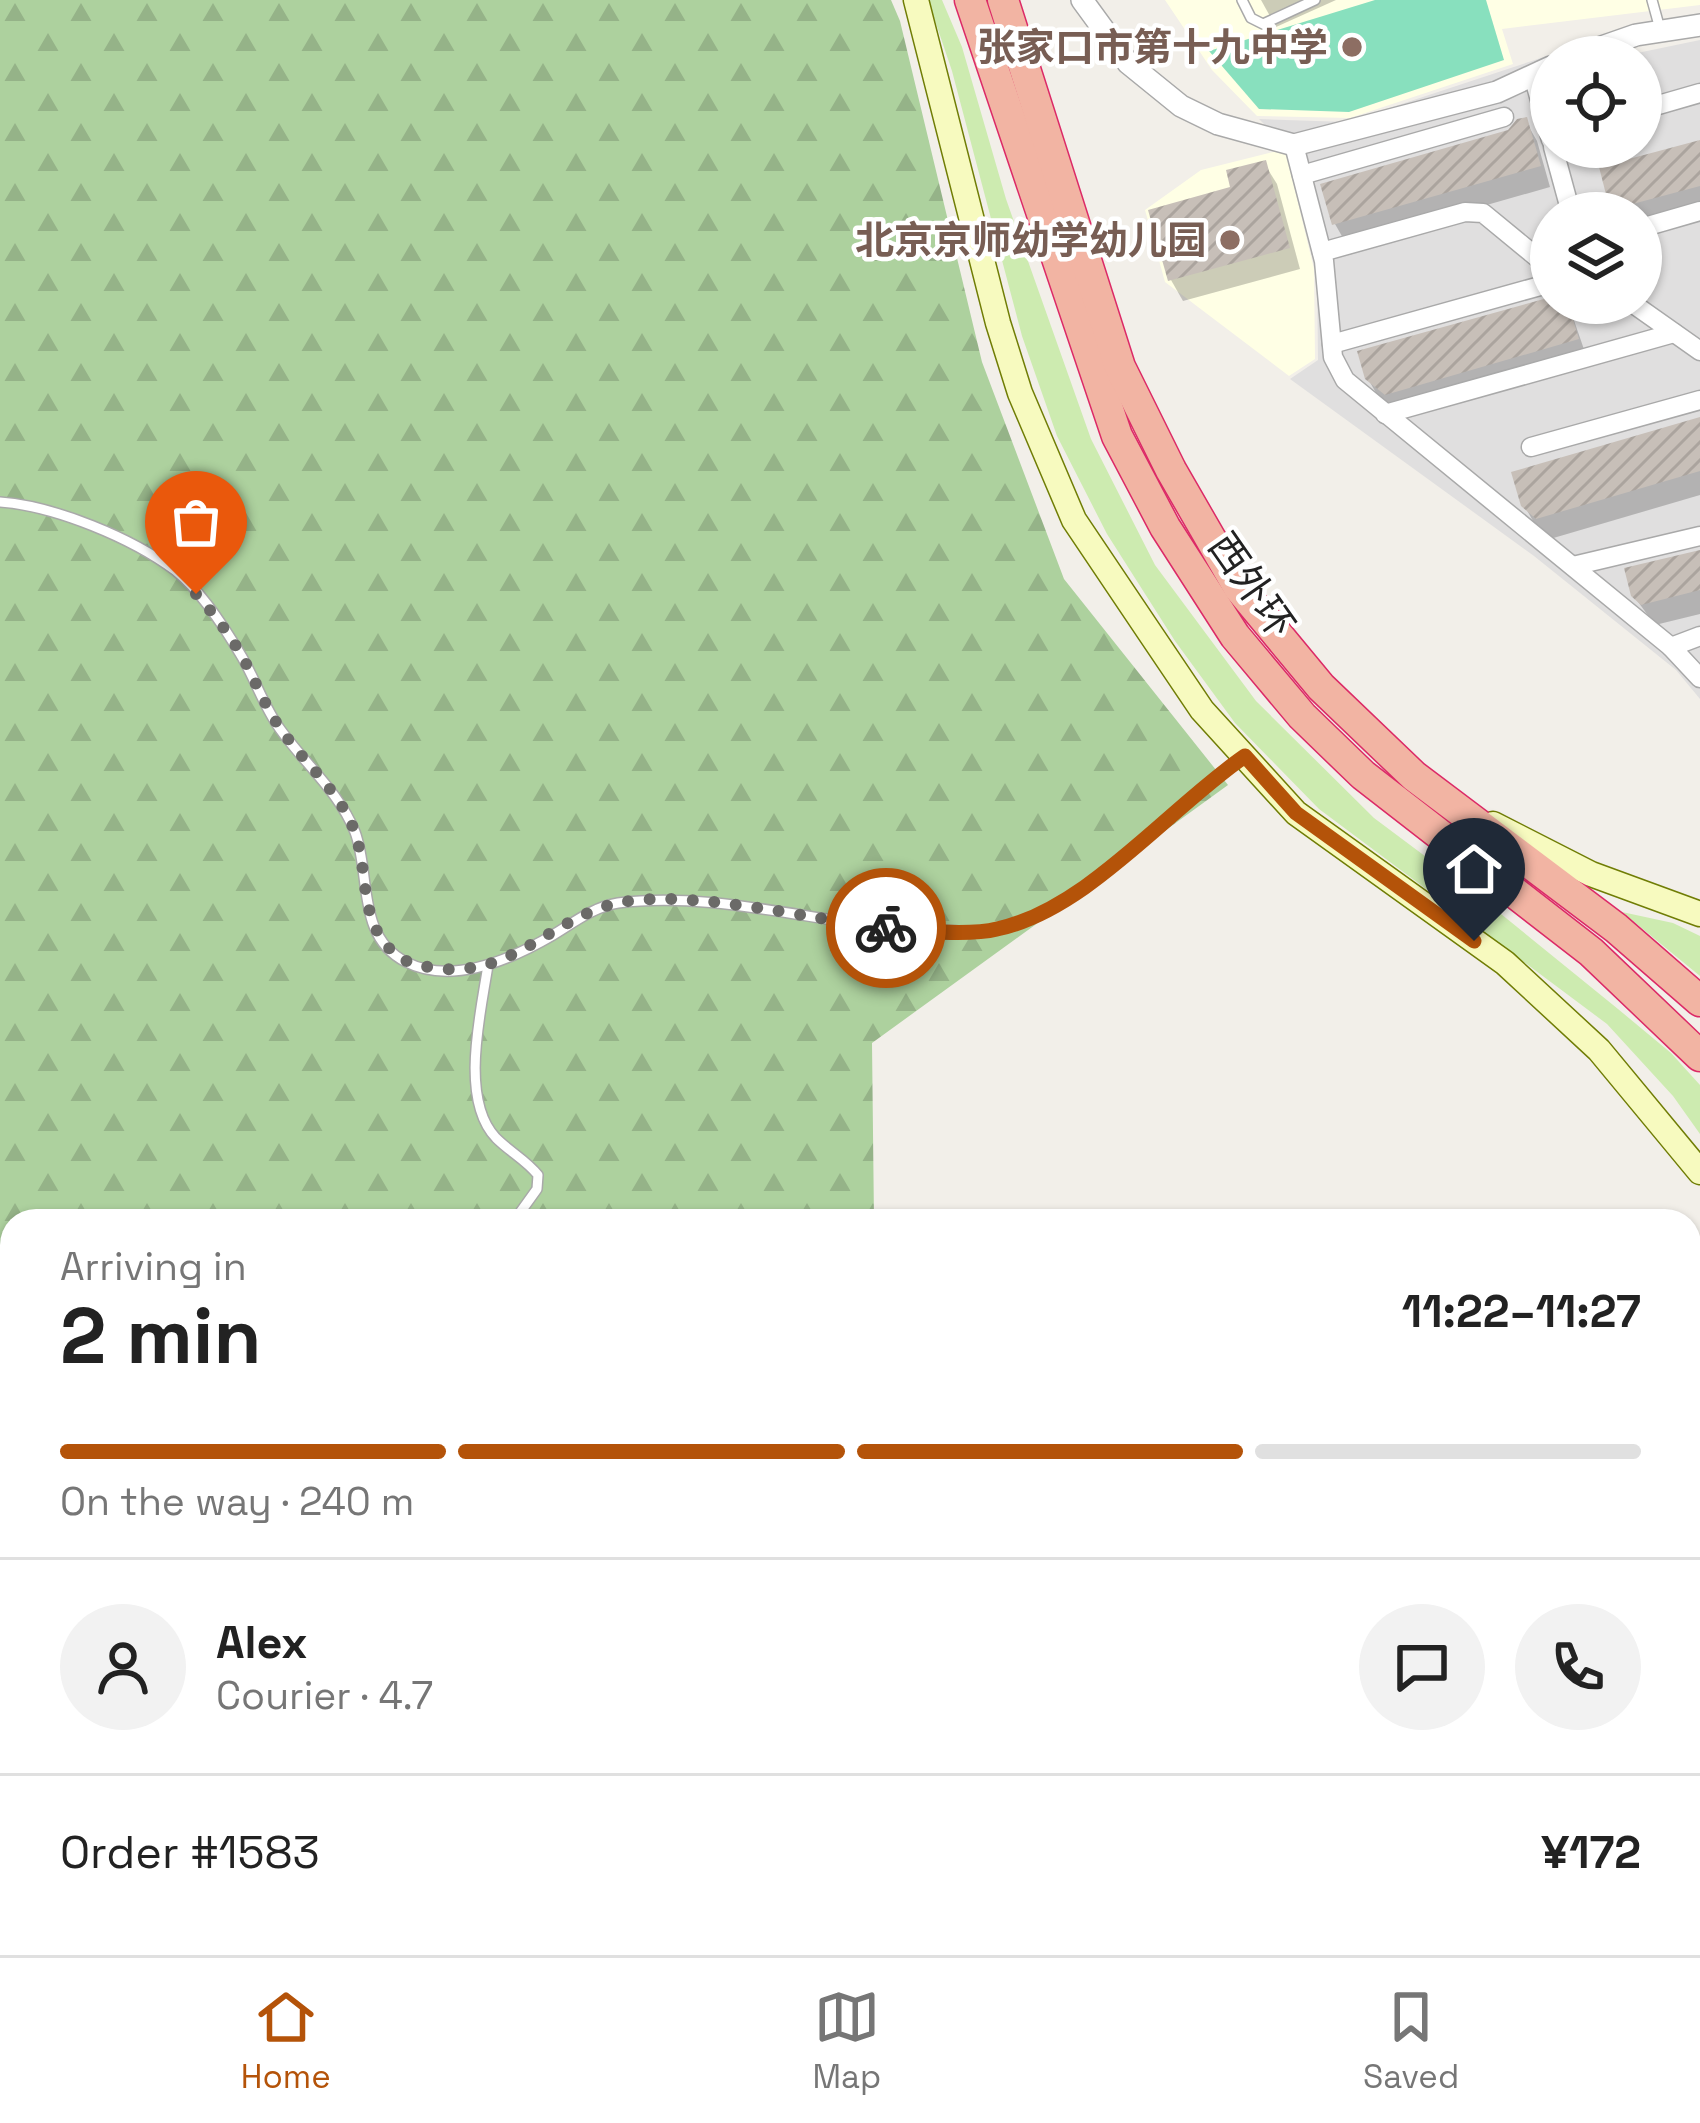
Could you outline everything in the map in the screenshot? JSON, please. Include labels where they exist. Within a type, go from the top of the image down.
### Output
[{"type":"highway","name":"西外环","points":[[970,0],[1117,436],[1165,527],[1235,636],[1302,716],[1363,776],[1591,952],[1700,1056]]},
{"type":"highway","name":"西外环","points":[[1003,0],[1120,367],[1171,470],[1239,589],[1322,687],[1402,764],[1616,928],[1700,1001]]},
{"type":"main road","points":[[916,0],[998,323],[1020,393],[1074,520],[1202,710],[1296,813],[1520,978],[1599,1050],[1700,1172]]},
{"type":"main road","points":[[1402,764],[1492,824],[1591,874],[1700,914]]},
{"type":"street","points":[[1082,0],[1128,63],[1181,106],[1218,124],[1294,145],[1497,92],[1530,77]]},
{"type":"street","points":[[1641,36],[1700,25]]},
{"type":"street","points":[[1662,104],[1700,93]]},
{"type":"street","points":[[1301,175],[1504,116]]},
{"type":"street","points":[[1294,145],[1322,252],[1333,357],[1345,380],[1671,646],[1700,679]]},
{"type":"street","points":[[1662,222],[1700,211]]},
{"type":"street","points":[[1322,252],[1466,212],[1483,213],[1530,252]]},
{"type":"street","points":[[1331,344],[1530,289]]},
{"type":"street","points":[[1661,324],[1700,351]]},
{"type":"street","points":[[1385,414],[1674,333]]},
{"type":"street","points":[[1531,447],[1700,400]]},
{"type":"street","points":[[1573,566],[1700,536]]},
{"type":"street","points":[[1671,646],[1700,636]]},
{"type":"lane","points":[[1242,0],[1251,18],[1263,24],[1315,0]]},
{"type":"lane","points":[[1652,0],[1661,31]]},
{"type":"lane","points":[[0,502],[33,504],[115,537],[177,572],[244,660],[281,731],[343,808],[357,837],[368,908],[389,948],[407,963],[464,970],[488,965],[548,938],[587,913],[610,904],[644,901],[704,900],[895,929],[995,930],[1061,906],[1206,783],[1245,756]]},
{"type":"lane","points":[[488,965],[475,1048],[479,1101],[494,1136],[538,1175],[537,1189],[523,1209]]},
{"type":"shaded area","name":"张家口市第十九中学","points":[[1165,0],[1700,0],[1700,5],[1502,29],[1513,64],[1350,118],[1257,116],[1212,70]]},
{"type":"shaded area","points":[[1700,40],[1700,699],[1676,670],[1534,556],[1290,379],[1318,360],[1317,269],[1288,148],[1259,119],[1347,122],[1530,62],[1530,168],[1662,168],[1662,48]]},
{"type":"shaded area","name":"北京京师幼学幼儿园","points":[[1285,149],[1314,269],[1315,359],[1289,376],[1165,282],[1145,210],[1201,170]]},
{"type":"green space","points":[[0,0],[891,0],[900,21],[982,362],[1064,579],[1228,785],[872,1043],[874,1209],[0,1209]]},
{"type":"green space","points":[[928,0],[942,0],[962,47],[1006,199],[1091,439],[1155,565],[1256,701],[1374,818],[1485,901],[1671,1053],[1700,1085],[1700,1134],[1673,1096],[1607,1024],[1319,809],[1235,723],[1175,641],[1107,534],[1057,436],[1022,336],[952,71]]},
{"type":"green space","name":"张家口市第十九中学","points":[[1375,0],[1486,0],[1504,60],[1349,112],[1259,109],[1209,51]]},
{"type":"green space","points":[[1622,912],[1673,923],[1700,936],[1700,976]]},
{"type":"building","points":[[1527,117],[1530,168],[1534,168],[1332,225],[1320,184],[1508,130],[1517,119]]},
{"type":"building","points":[[1700,140],[1700,186],[1662,196],[1662,192],[1605,192],[1599,168],[1662,168],[1662,150]]},
{"type":"building","points":[[1266,160],[1290,248],[1168,281],[1148,210],[1230,187],[1226,170]]},
{"type":"building","points":[[1530,303],[1530,324],[1574,324],[1579,339],[1385,395],[1365,379],[1357,351]]},
{"type":"building","points":[[1700,417],[1700,471],[1536,519],[1521,506],[1511,472]]},
{"type":"building","points":[[1700,550],[1700,590],[1641,605],[1631,596],[1624,568]]},
{"type":"way so far","points":[[196,594],[244,660],[281,731],[343,808],[357,837],[368,908],[376,928],[407,963],[464,970],[488,965],[548,938],[587,913],[610,904],[644,901],[704,900],[886,928]]},
{"type":"place","name":"张家口市第十九中学","points":[[1352,47]]},
{"type":"place","name":"北京京师幼学幼儿园","points":[[1230,240]]},
{"type":"route","points":[[886,928],[995,930],[1061,906],[1206,783],[1245,756],[1296,813],[1474,941]]}]
